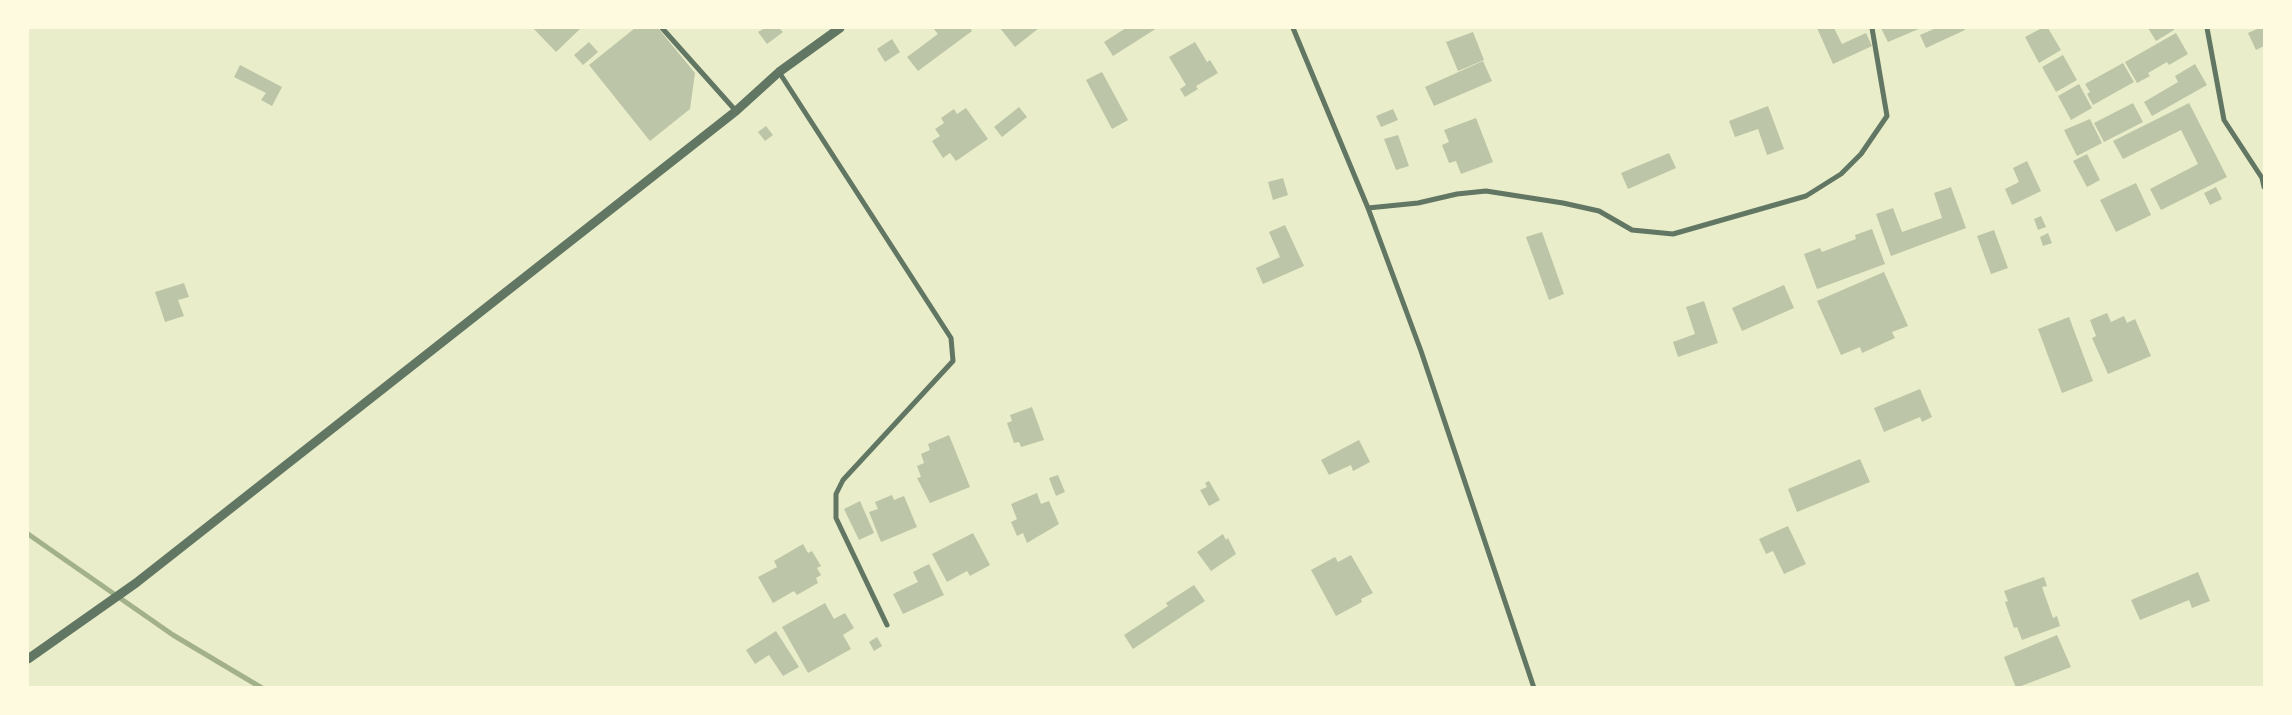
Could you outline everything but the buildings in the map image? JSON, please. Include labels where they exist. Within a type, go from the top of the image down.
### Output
[{"type":"street","points":[[662,28],[736,111]]},
{"type":"street","points":[[28,659],[136,583],[736,111],[779,72],[840,28]]},
{"type":"street","points":[[1293,28],[1368,208],[1424,361],[1534,688]]},
{"type":"street","points":[[1368,208],[1418,203],[1457,194],[1486,191],[1563,203],[1598,211],[1632,230],[1673,234],[1806,196],[1842,174],[1861,154],[1887,116],[1872,28]]},
{"type":"street","points":[[2207,28],[2224,120],[2262,178],[2264,187]]},
{"type":"street","points":[[779,72],[951,338],[953,361],[843,480],[836,494],[836,518],[887,625]]},
{"type":"waterway","points":[[28,534],[173,635],[262,688]]}]
